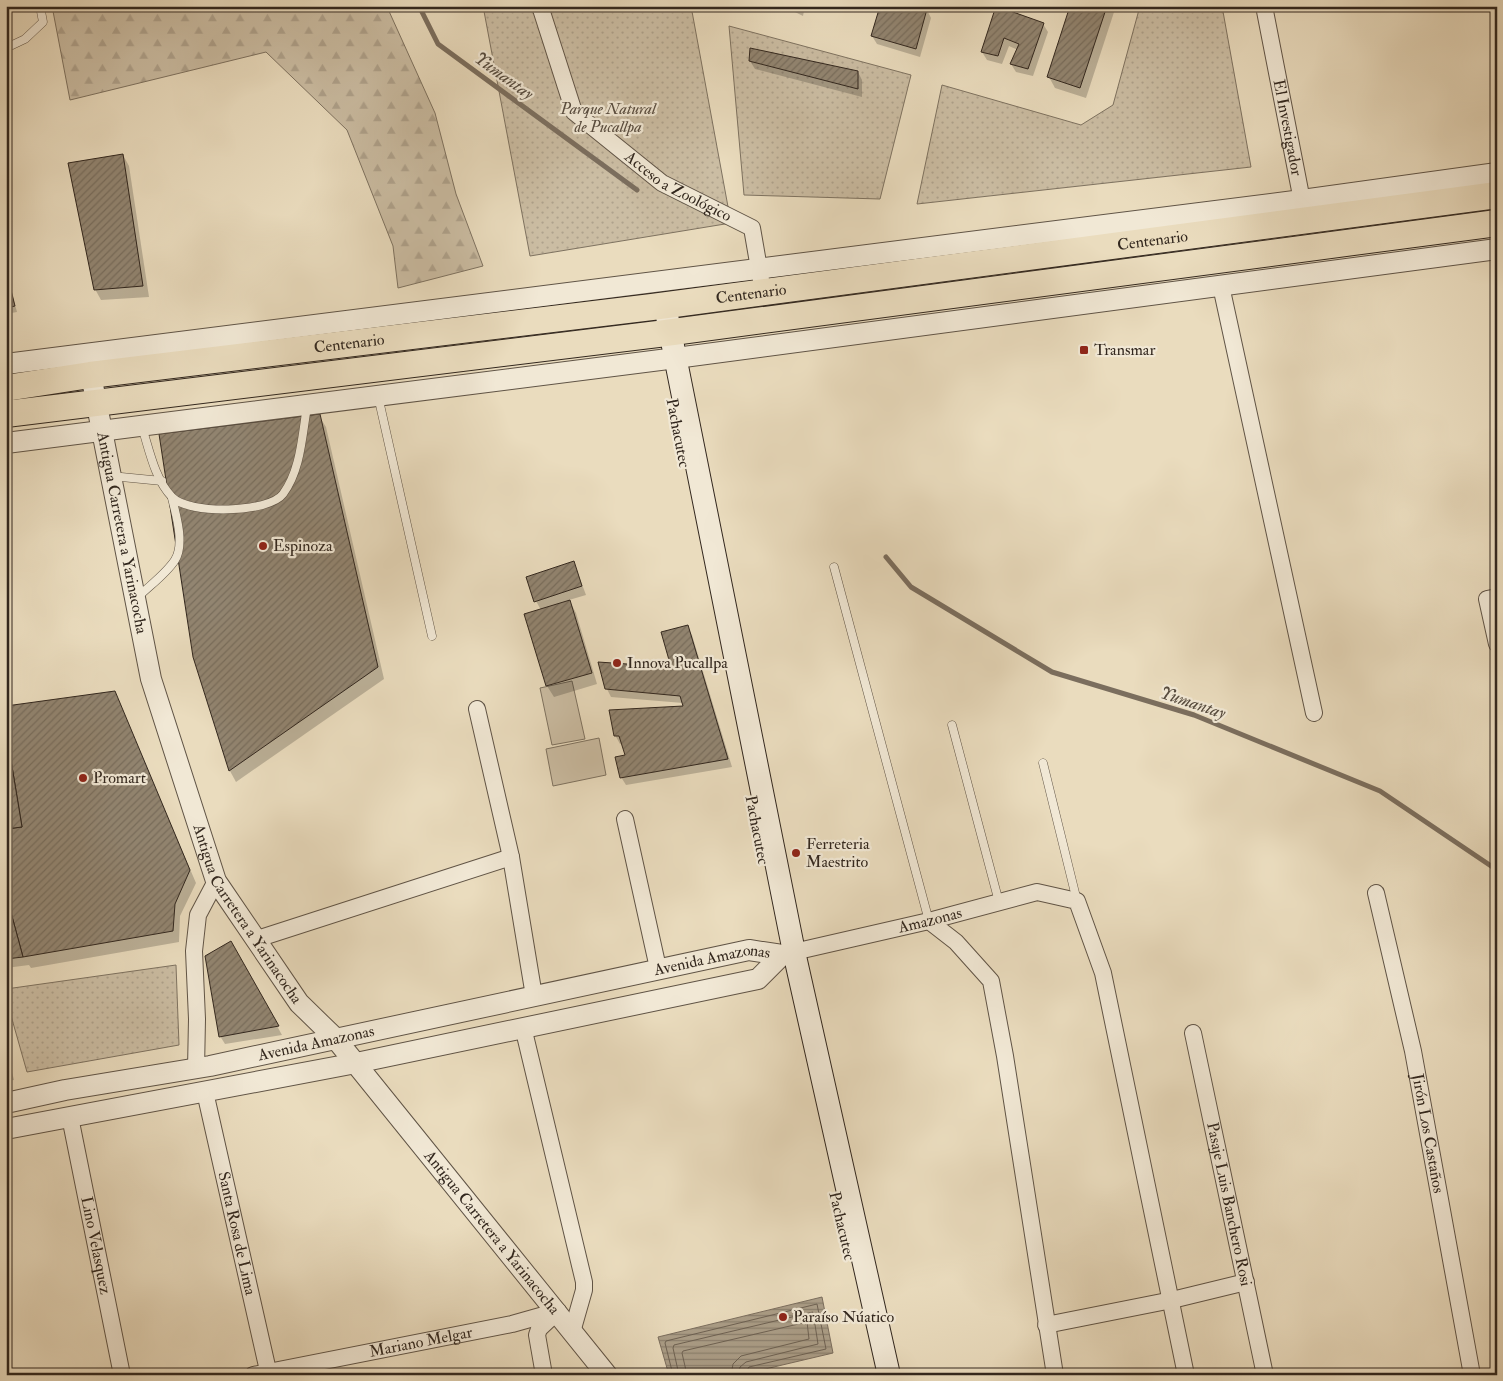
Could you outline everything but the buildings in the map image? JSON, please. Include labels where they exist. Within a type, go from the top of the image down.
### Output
[{"type":"highway","name":"Centenario","points":[[6,388],[88,364],[655,298],[761,280],[1304,210],[1497,195]]},
{"type":"highway","name":"Centenario","points":[[6,414],[664,333],[1497,223]]},
{"type":"main road","name":"Pachacutec","points":[[655,298],[664,333],[788,953],[876,1375]]},
{"type":"main road","name":"Pachacutec","points":[[788,953],[889,1375]]},
{"type":"street","name":"Acceso a Zoológico","points":[[540,6],[574,112],[662,183],[752,228],[761,280]]},
{"type":"street","name":"El Investigador","points":[[1264,6],[1304,210],[1309,248]]},
{"type":"street","points":[[1304,210],[1497,173]]},
{"type":"street","points":[[6,443],[1497,249]]},
{"type":"street","points":[[1221,286],[1314,713]]},
{"type":"street","points":[[6,364],[88,364]]},
{"type":"street","name":"Antigua Carretera a Yarinacocha","points":[[88,364],[151,679],[216,881],[299,1003],[335,1038],[356,1062],[558,1311],[572,1332],[607,1375]]},
{"type":"street","points":[[1492,598],[1497,644]]},
{"type":"street","points":[[477,709],[512,858],[534,996]]},
{"type":"street","points":[[625,818],[658,968]]},
{"type":"street","points":[[257,939],[512,858]]},
{"type":"street","points":[[196,1069],[197,1019],[194,951],[198,916],[216,881]]},
{"type":"street","name":"Amazonas","points":[[788,953],[929,921],[1037,892],[1077,901]]},
{"type":"street","name":"Jirón Los Castaños","points":[[1376,894],[1413,1051],[1472,1375]]},
{"type":"street","points":[[1077,901],[1104,973],[1186,1375]]},
{"type":"street","points":[[929,921],[956,942],[991,981],[1005,1056],[1055,1375]]},
{"type":"street","name":"Avenida Amazonas","points":[[6,1104],[65,1090],[196,1069],[658,968],[749,950],[788,953]]},
{"type":"street","name":"Avenida Amazonas","points":[[6,1129],[356,1062],[758,979],[788,953]]},
{"type":"street","points":[[523,1027],[584,1282],[584,1290],[572,1332]]},
{"type":"street","name":"Pasaje Luis Banchero Rosi","points":[[1193,1034],[1265,1375]]},
{"type":"street","name":"Santa Rosa de Lima","points":[[205,1092],[264,1374]]},
{"type":"street","name":"Lino Velasquez","points":[[70,1117],[122,1375]]},
{"type":"street","points":[[1046,1325],[1172,1300],[1246,1282]]},
{"type":"street","points":[[544,1375],[537,1335],[539,1329],[558,1311]]},
{"type":"street","name":"Mariano Melgar","points":[[264,1374],[512,1324],[558,1311]]},
{"type":"lane","points":[[6,48],[25,39],[43,22],[40,6]]},
{"type":"lane","points":[[378,396],[432,636]]},
{"type":"lane","points":[[172,498],[191,507],[225,510],[273,504],[282,496],[292,480],[307,405]]},
{"type":"lane","points":[[135,600],[174,561],[178,553],[176,516],[172,498],[162,480],[141,425]]},
{"type":"lane","points":[[110,476],[162,480]]},
{"type":"lane","points":[[834,567],[929,921]]},
{"type":"lane","points":[[952,726],[999,902]]},
{"type":"lane","points":[[1044,763],[1077,901]]},
{"type":"green space","points":[[52,6],[401,6],[388,9],[435,113],[456,194],[483,266],[398,288],[393,246],[347,130],[266,52],[70,100]]},
{"type":"green space","name":"Parque Natural de Pucallpa","points":[[483,6],[691,6],[731,223],[530,256]]},
{"type":"green space","points":[[1140,6],[1222,6],[1251,167],[917,204],[942,85],[1081,125],[1113,105]]},
{"type":"green space","points":[[729,26],[911,75],[880,199],[744,195]]},
{"type":"green space","points":[[572,681],[585,739],[552,745],[540,688]]},
{"type":"green space","points":[[599,738],[606,775],[553,786],[546,749]]},
{"type":"green space","points":[[176,965],[179,1045],[27,1072],[6,998],[6,989]]},
{"type":"water","name":"Paraíso Núatico","points":[[822,1297],[833,1353],[740,1375],[669,1375],[658,1337]]},
{"type":"waterway","name":"Yumantay","points":[[419,6],[438,44],[637,190]]},
{"type":"waterway","name":"Yumantay","points":[[886,557],[911,587],[1052,672],[1194,715],[1380,791],[1497,870]]},
{"type":"place","name":"Transmar","points":[[1084,350]]},
{"type":"place","name":"Espinoza","points":[[263,546]]},
{"type":"place","name":"Innova Pucallpa","points":[[617,663]]},
{"type":"place","name":"Promart","points":[[83,778]]},
{"type":"place","name":"Ferreteria Maestrito","points":[[796,853]]},
{"type":"place","name":"Paraíso Núatico","points":[[783,1317]]}]
